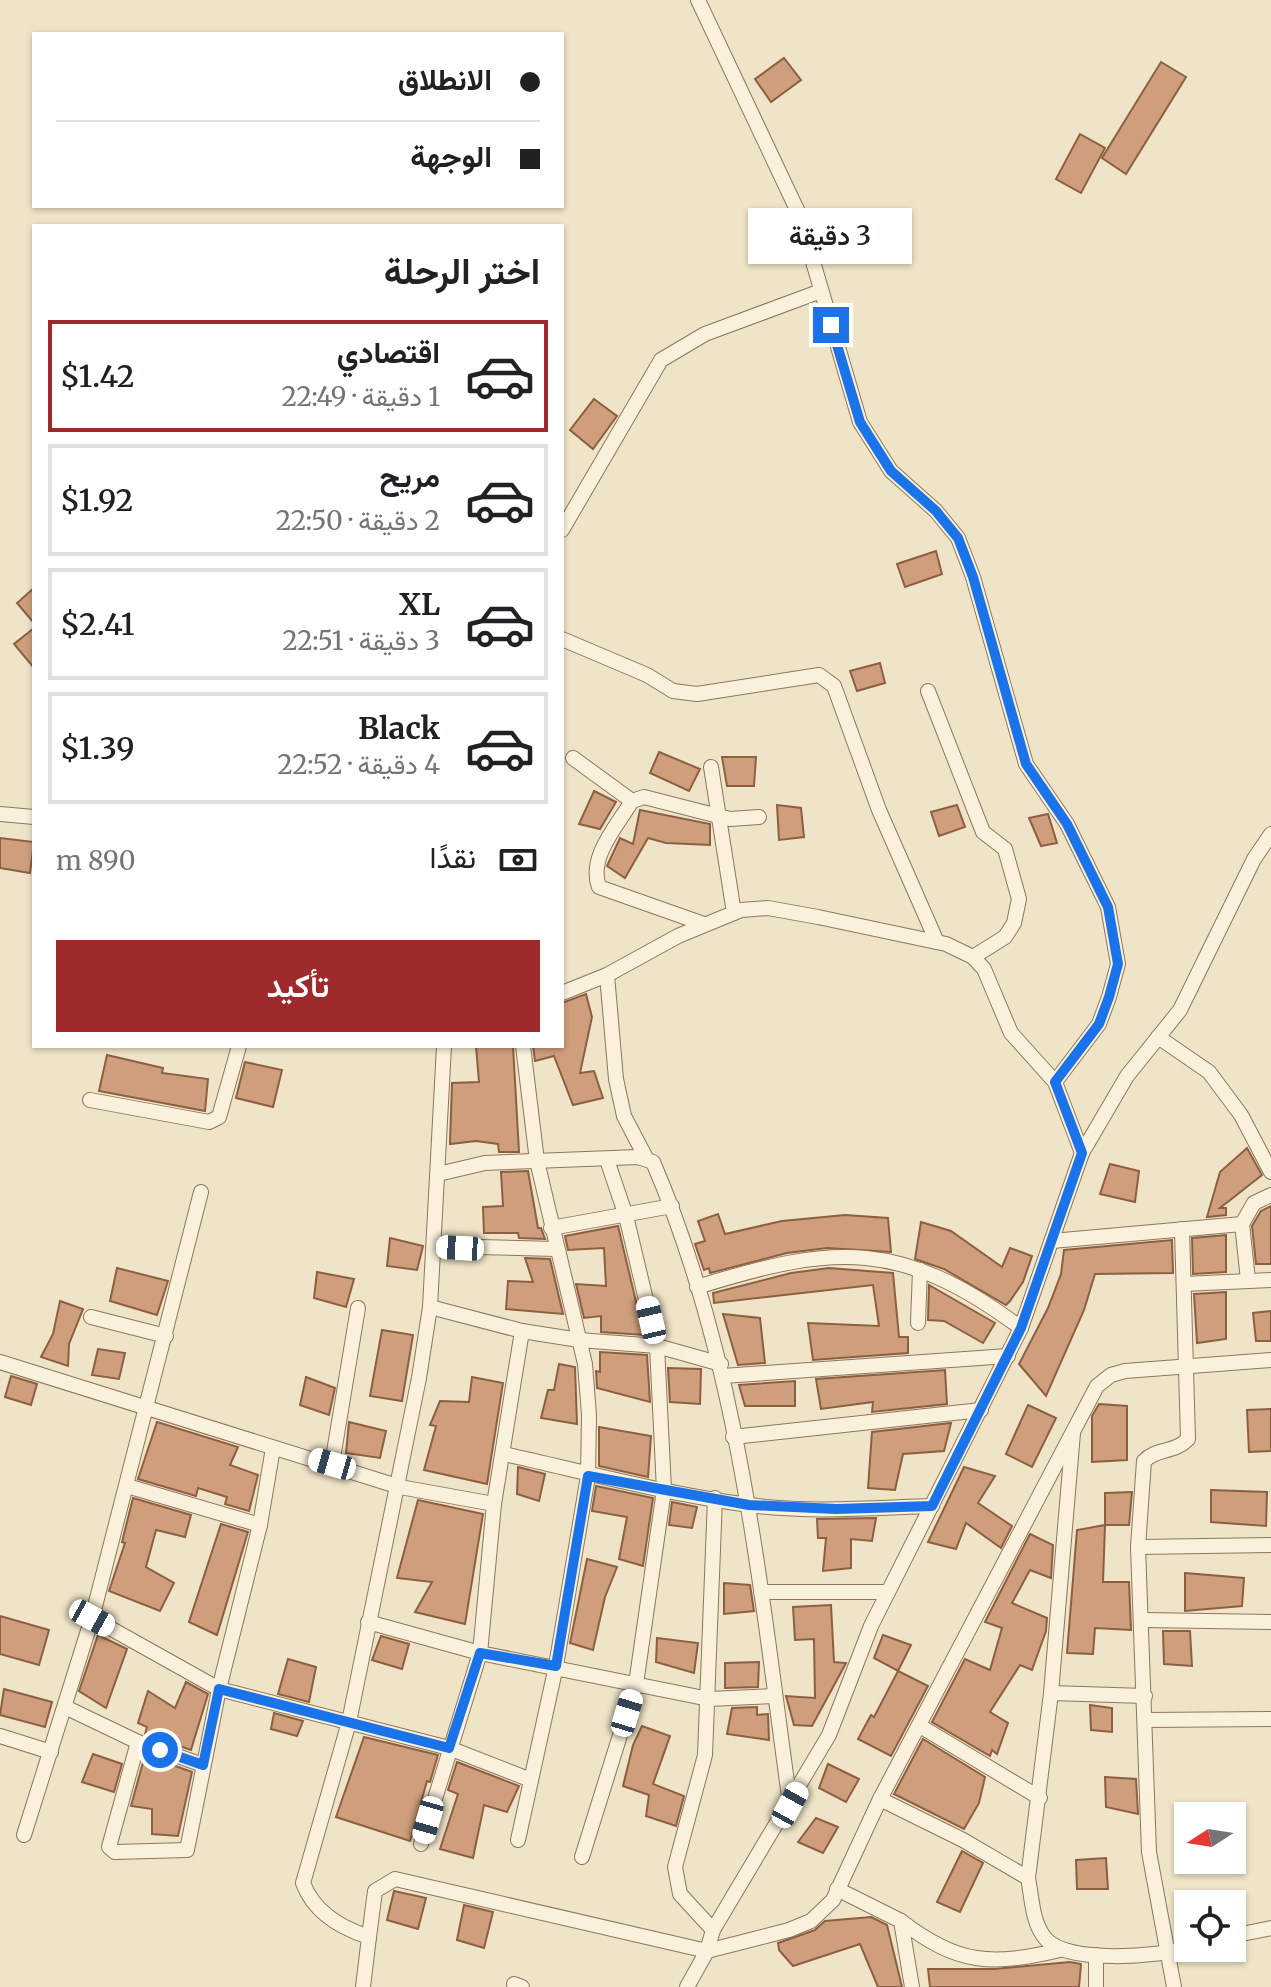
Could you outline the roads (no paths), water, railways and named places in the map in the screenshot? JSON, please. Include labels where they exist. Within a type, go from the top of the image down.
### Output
[{"type":"street","points":[[698,0],[799,214],[860,422],[891,471],[936,511],[958,538],[973,577],[1026,764],[1067,824],[1108,907],[1118,964],[1109,997],[1099,1024],[1055,1082]]},
{"type":"street","points":[[564,527],[661,360],[705,334],[821,291]]},
{"type":"street","points":[[564,640],[647,675],[673,691],[697,694],[819,675],[826,678],[834,686],[879,810],[937,942]]},
{"type":"street","points":[[928,691],[983,832],[1005,849],[1019,899],[1014,923],[1005,937],[973,957]]},
{"type":"street","points":[[573,758],[632,801]]},
{"type":"street","points":[[711,767],[734,913]]},
{"type":"street","points":[[704,924],[599,887],[593,873],[598,858],[632,801],[644,797],[719,816],[759,817]]},
{"type":"street","points":[[0,814],[32,817]]},
{"type":"street","points":[[687,1987],[707,1951],[713,1930],[829,1735],[888,1592],[1021,1328],[1082,1153],[1127,1076],[1180,1010],[1254,859],[1271,834]]},
{"type":"street","points":[[564,992],[607,975],[704,924],[734,913],[768,908],[937,942],[973,957],[984,969],[1011,1033],[1055,1082],[1082,1153]]},
{"type":"street","points":[[607,975],[624,1116],[646,1158],[653,1162],[672,1206],[722,1370],[749,1505],[790,1805]]},
{"type":"street","points":[[1158,1037],[1209,1072],[1241,1115],[1271,1172]]},
{"type":"street","points":[[90,1100],[209,1122],[219,1117],[238,1048]]},
{"type":"street","points":[[369,1937],[340,1928],[307,1895],[303,1883],[349,1722],[368,1622],[400,1487],[430,1307],[444,1048]]},
{"type":"street","points":[[518,1840],[556,1666],[588,1476],[588,1385],[537,1161],[523,1048]]},
{"type":"street","points":[[438,1174],[485,1163],[646,1158]]},
{"type":"street","points":[[582,1857],[636,1684],[664,1490],[657,1346],[626,1216],[607,1160]]},
{"type":"street","points":[[24,1835],[92,1618],[148,1409],[201,1192]]},
{"type":"street","points":[[1248,1280],[1242,1224],[1254,1203],[1271,1195]]},
{"type":"street","points":[[551,1228],[672,1206]]},
{"type":"street","points":[[1052,1241],[1242,1224]]},
{"type":"street","points":[[1174,1987],[1149,1852],[1138,1547],[1140,1475],[1144,1461],[1150,1454],[1179,1448],[1188,1439],[1182,1229]]},
{"type":"street","points":[[434,1246],[556,1249]]},
{"type":"street","points":[[697,1287],[753,1269],[856,1254],[920,1270],[973,1293],[1021,1328]]},
{"type":"street","points":[[918,1323],[920,1270]]},
{"type":"street","points":[[1184,1284],[1271,1280]]},
{"type":"street","points":[[430,1307],[522,1331],[579,1340],[657,1346],[722,1370],[1008,1356]]},
{"type":"street","points":[[332,1464],[358,1308]]},
{"type":"street","points":[[91,1317],[166,1336]]},
{"type":"street","points":[[421,1844],[480,1653],[494,1504],[522,1331]]},
{"type":"street","points":[[363,1987],[375,1891],[395,1879],[707,1951],[789,1930],[826,1911],[880,1799],[1097,1386],[1111,1375],[1271,1360]]},
{"type":"street","points":[[0,1362],[400,1487],[494,1504]]},
{"type":"street","points":[[733,1437],[981,1410]]},
{"type":"street","points":[[1060,1950],[1045,1939],[1035,1917],[1028,1878],[1051,1693],[1073,1428]]},
{"type":"street","points":[[138,1742],[109,1847],[115,1852],[187,1850],[219,1689],[260,1525],[273,1448]]},
{"type":"street","points":[[504,1454],[588,1476],[749,1505],[836,1509],[932,1506]]},
{"type":"street","points":[[127,1486],[260,1525]]},
{"type":"street","points":[[713,1930],[680,1894],[675,1867],[698,1788],[709,1699],[715,1498]]},
{"type":"street","points":[[1138,1547],[1271,1545]]},
{"type":"street","points":[[761,1592],[888,1592]]},
{"type":"street","points":[[92,1618],[219,1689],[449,1748],[531,1780]]},
{"type":"street","points":[[1143,1620],[1271,1622]]},
{"type":"street","points":[[368,1622],[480,1653],[709,1699],[775,1696]]},
{"type":"street","points":[[1051,1693],[1145,1696]]},
{"type":"street","points":[[65,1707],[138,1742],[203,1765]]},
{"type":"street","points":[[1145,1720],[1271,1719]]},
{"type":"street","points":[[920,1726],[1040,1798]]},
{"type":"street","points":[[0,1736],[51,1752]]},
{"type":"street","points":[[880,1799],[963,1840],[1028,1878]]},
{"type":"street","points":[[837,1889],[901,1921],[934,1947],[981,1959],[1017,1960],[1060,1950],[1096,1955],[1174,1952]]},
{"type":"street","points":[[901,1921],[912,1987]]},
{"type":"street","points":[[1246,1933],[1271,1928]]},
{"type":"street","points":[[1096,1955],[1096,1987]]}]
